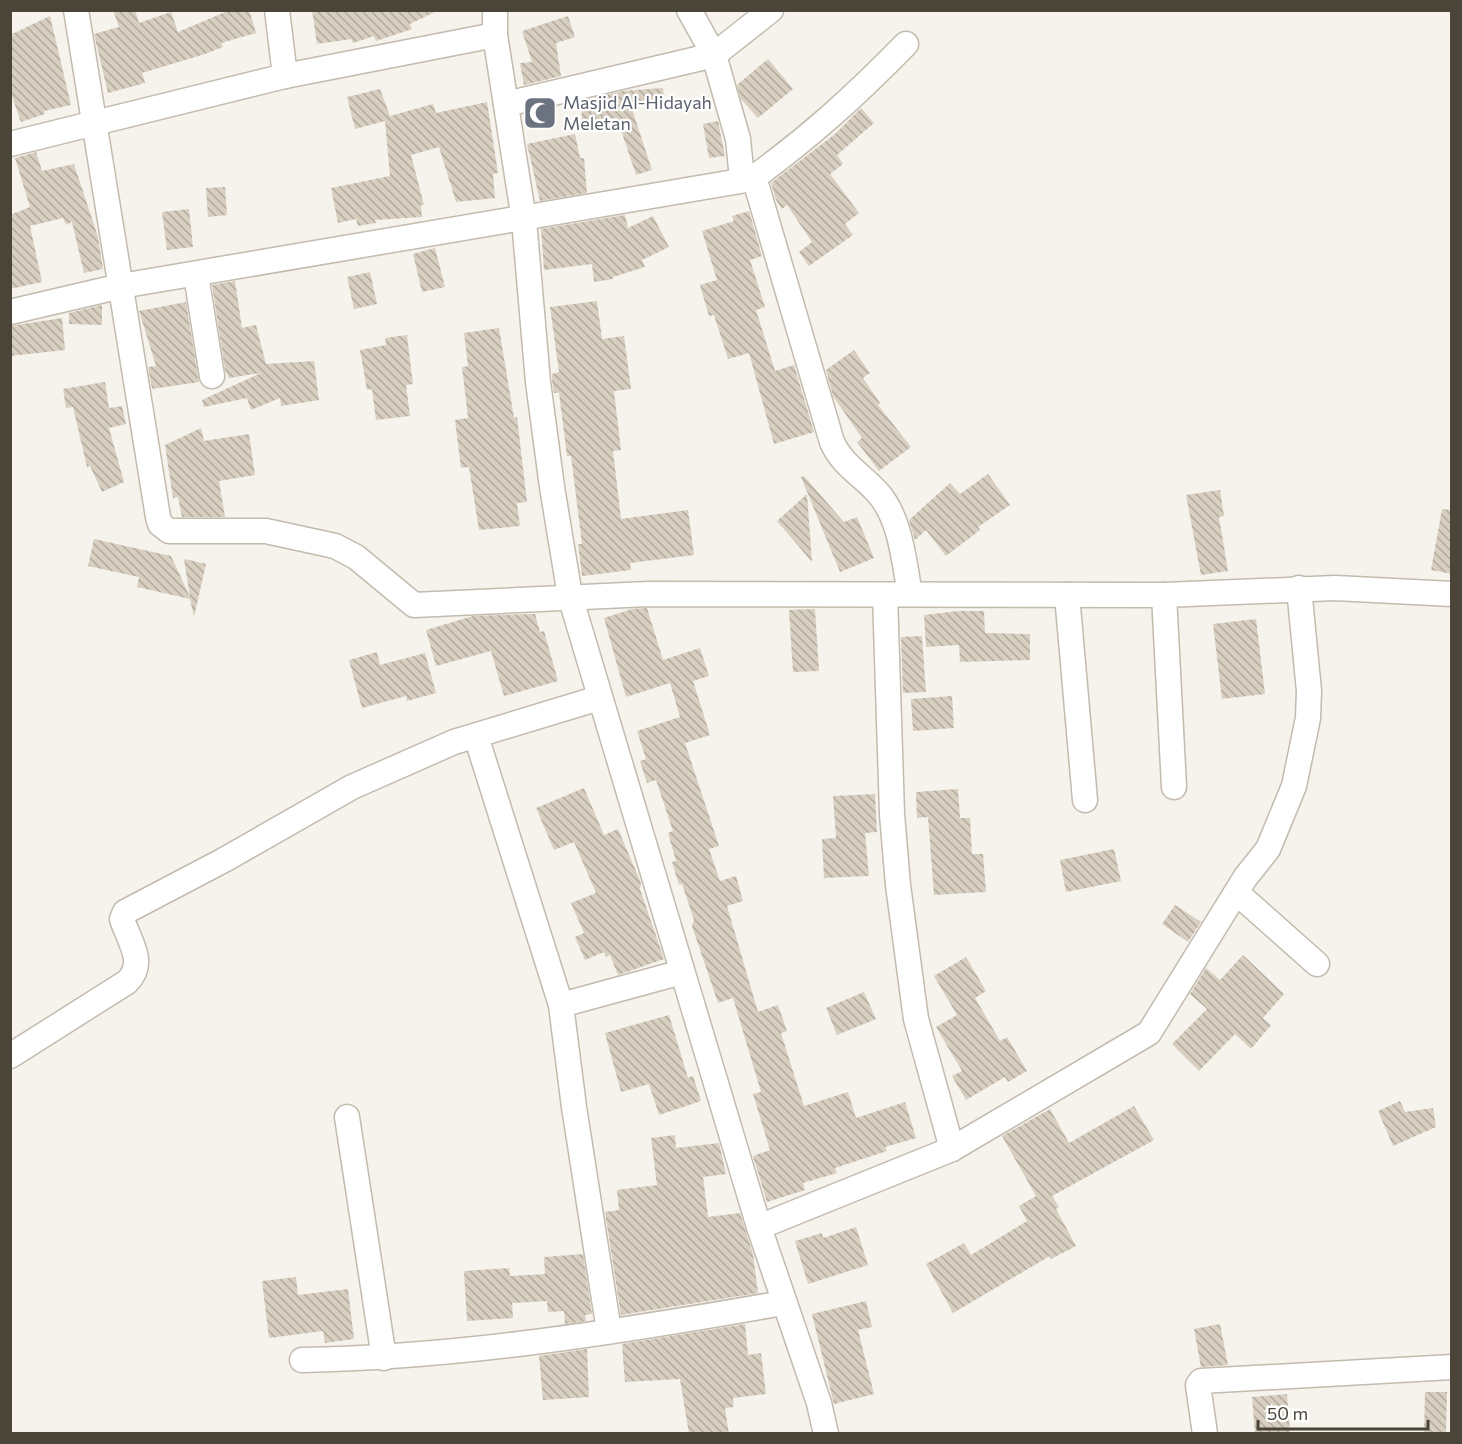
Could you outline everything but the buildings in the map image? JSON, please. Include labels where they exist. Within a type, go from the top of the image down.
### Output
[{"type":"street","points":[[76,10],[158,517],[164,528],[172,532],[266,531],[335,546],[356,557],[414,605],[570,596],[1164,595],[1299,588],[1452,594]]},
{"type":"street","points":[[277,10],[285,76]]},
{"type":"street","points":[[495,10],[495,35],[524,220],[538,382],[570,596],[682,972],[704,1037],[759,1227],[783,1303],[819,1403],[826,1434]]},
{"type":"street","points":[[689,10],[714,55],[747,179],[757,187],[832,442],[845,464],[879,495],[890,515],[899,536],[910,594]]},
{"type":"street","points":[[506,104],[714,55],[771,10]]},
{"type":"street","points":[[10,144],[285,76],[495,35]]},
{"type":"street","points":[[10,312],[121,286],[524,220],[747,179],[805,140],[854,98],[906,44]]},
{"type":"street","points":[[196,275],[212,376]]},
{"type":"street","points":[[759,1227],[952,1149],[1133,1045],[1149,1033],[1236,892],[1275,836],[1294,786],[1308,718],[1309,692],[1299,588]]},
{"type":"street","points":[[885,595],[892,814],[898,885],[916,1019],[952,1149]]},
{"type":"street","points":[[1067,595],[1084,800]]},
{"type":"street","points":[[1164,595],[1174,788]]},
{"type":"street","points":[[10,1056],[127,982],[135,974],[138,961],[122,919],[125,912],[224,860],[352,787],[454,742],[599,698]]},
{"type":"street","points":[[476,736],[561,1005],[574,1107],[609,1331]]},
{"type":"street","points":[[1236,892],[1317,964]]},
{"type":"street","points":[[561,1005],[682,972]]},
{"type":"street","points":[[347,1117],[363,1207],[384,1358]]},
{"type":"street","points":[[302,1360],[384,1358],[635,1329],[783,1303]]},
{"type":"street","points":[[1205,1434],[1198,1385],[1201,1381],[1452,1367]]},
{"type":"place","name":"Masjid Al-Hidayah Meletan","points":[[540,113]]}]
